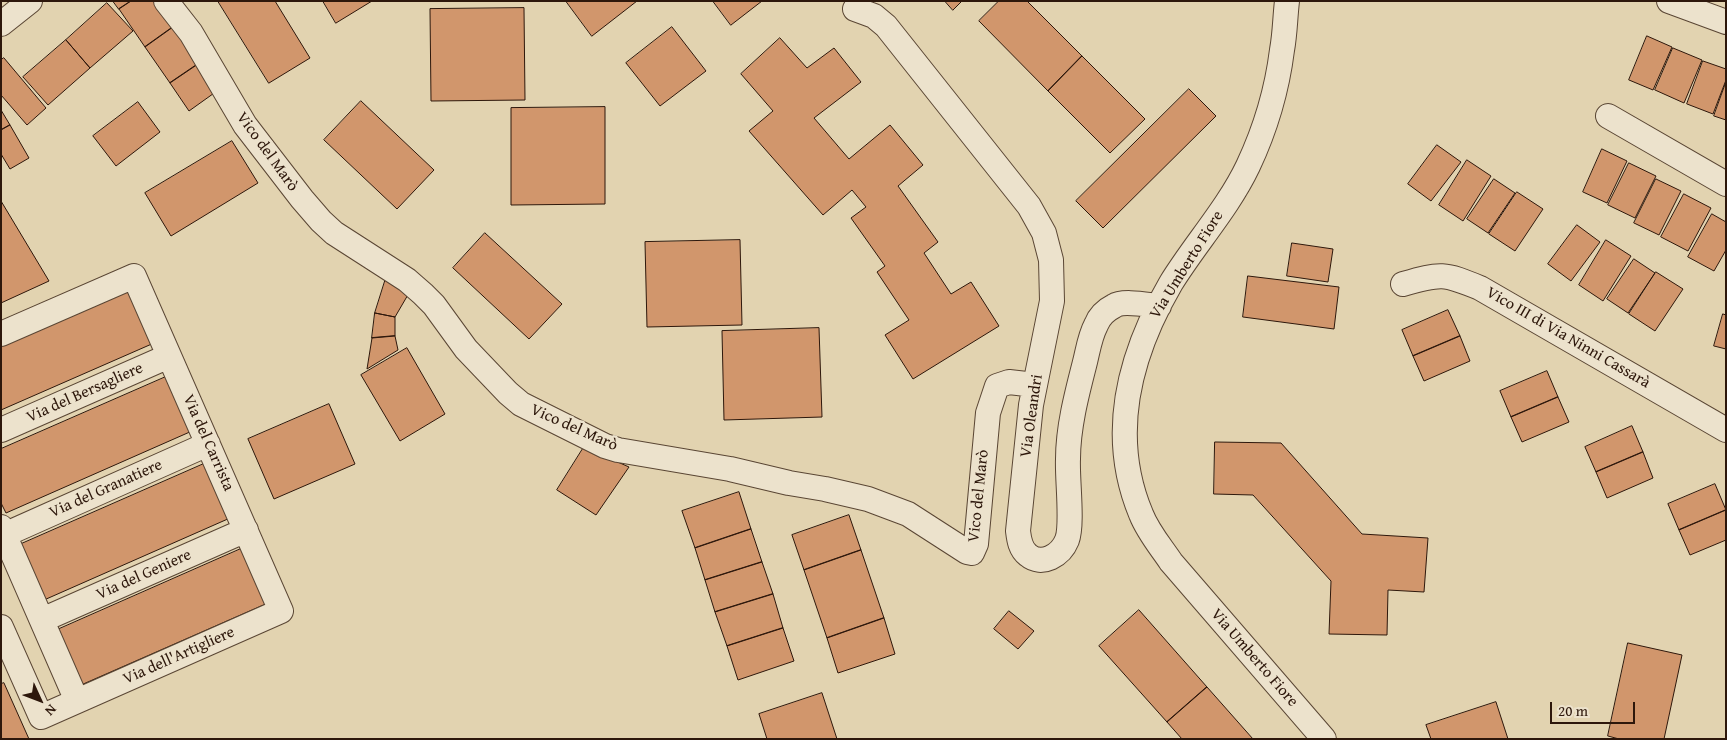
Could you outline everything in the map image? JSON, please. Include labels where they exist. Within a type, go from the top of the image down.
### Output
[{"type":"street","points":[[1,24],[30,1]]},
{"type":"street","name":"Vico del Marò","points":[[166,1],[191,33],[245,125],[321,221],[334,233],[407,280],[424,294],[466,349],[521,404],[605,446],[730,468],[789,483],[868,499],[908,514],[967,552],[972,553],[976,544],[988,413],[991,399],[997,386],[1009,382],[1035,386]]},
{"type":"street","name":"Via Umberto Fiore","points":[[1287,1],[1282,50],[1266,124],[1247,168],[1233,192],[1172,283],[1159,306],[1139,351],[1126,403],[1124,431],[1132,490],[1142,516],[1157,542],[1171,562],[1324,739]]},
{"type":"street","points":[[1669,1],[1726,22]]},
{"type":"street","name":"Via Oleandri","points":[[855,9],[874,16],[886,26],[1029,206],[1044,233],[1051,260],[1052,301],[1031,405],[1018,531],[1020,545],[1027,555],[1038,560],[1049,559],[1060,551],[1067,539],[1069,528],[1068,458],[1071,429],[1078,390],[1096,325],[1104,313],[1116,304],[1159,306]]},
{"type":"street","points":[[1608,116],[1726,184]]},
{"type":"street","name":"Vico III di Via Ninni Cassarà","points":[[1403,284],[1433,275],[1451,276],[1480,288],[1725,429]]},
{"type":"street","name":"Via del Carrista","points":[[1,334],[134,276],[281,611]]},
{"type":"street","name":"Via del Bersagliere","points":[[1,430],[169,356]]},
{"type":"street","name":"Via del Granatiere","points":[[3,531],[208,444]]},
{"type":"street","name":"Via del Geniere","points":[[42,620],[246,530]]},
{"type":"street","points":[[3,531],[78,701]]},
{"type":"street","name":"Via dell'Artigliere","points":[[1,627],[41,717],[281,611]]},
{"type":"building","points":[[113,1],[131,1],[119,9]]},
{"type":"building","points":[[131,1],[155,1],[173,27],[145,47],[119,9]]},
{"type":"building","points":[[218,1],[275,1],[310,58],[269,83]]},
{"type":"building","points":[[323,1],[372,1],[336,23]]},
{"type":"building","points":[[566,1],[637,1],[592,36]]},
{"type":"building","points":[[713,1],[762,1],[731,25]]},
{"type":"building","points":[[945,1],[962,1],[953,10]]},
{"type":"building","points":[[999,1],[1027,1],[1082,56],[1048,91],[979,21]]},
{"type":"building","points":[[107,3],[133,31],[90,68],[66,40]]},
{"type":"building","points":[[524,8],[525,100],[431,101],[430,9]]},
{"type":"building","points":[[173,27],[198,64],[170,83],[145,47]]},
{"type":"building","points":[[672,27],[706,71],[660,106],[626,63]]},
{"type":"building","points":[[1647,36],[1672,47],[1653,90],[1629,80]]},
{"type":"building","points":[[780,38],[807,68],[834,48],[861,82],[814,118],[849,159],[890,125],[923,165],[898,186],[938,242],[924,253],[951,294],[971,282],[999,326],[913,379],[885,335],[909,320],[877,272],[885,266],[851,218],[866,207],[852,190],[823,215],[749,131],[773,111],[741,74]]},
{"type":"building","points":[[66,40],[90,68],[48,105],[23,77]]},
{"type":"building","points":[[1673,48],[1702,60],[1684,103],[1655,90]]},
{"type":"building","points":[[1082,56],[1145,119],[1110,153],[1048,91]]},
{"type":"building","points":[[4,58],[46,108],[27,125],[1,95],[1,60]]},
{"type":"building","points":[[1703,61],[1726,69],[1726,80],[1713,114],[1687,104]]},
{"type":"building","points":[[198,64],[217,91],[189,111],[170,83]]},
{"type":"building","points":[[1726,82],[1726,120],[1714,116]]},
{"type":"building","points":[[1189,89],[1216,116],[1103,228],[1076,201]]},
{"type":"building","points":[[361,101],[434,170],[397,209],[324,140]]},
{"type":"building","points":[[138,102],[160,132],[116,166],[93,136]]},
{"type":"building","points":[[605,107],[605,204],[511,205],[511,108]]},
{"type":"building","points":[[1,110],[10,125],[1,130]]},
{"type":"building","points":[[10,125],[29,158],[10,169],[1,154],[1,130]]},
{"type":"building","points":[[232,141],[258,183],[171,236],[145,193]]},
{"type":"building","points":[[1437,145],[1461,162],[1431,201],[1408,184]]},
{"type":"building","points":[[1602,149],[1627,161],[1607,203],[1583,192]]},
{"type":"building","points":[[1467,160],[1491,176],[1463,221],[1439,205]]},
{"type":"building","points":[[1629,163],[1656,176],[1635,218],[1608,205]]},
{"type":"building","points":[[1494,179],[1515,193],[1488,233],[1467,219]]},
{"type":"building","points":[[1656,179],[1681,191],[1659,235],[1634,223]]},
{"type":"building","points":[[1517,192],[1543,209],[1515,251],[1489,234]]},
{"type":"building","points":[[1684,194],[1711,208],[1688,251],[1661,237]]},
{"type":"building","points":[[1,201],[49,281],[1,303]]},
{"type":"building","points":[[1712,214],[1726,222],[1726,250],[1714,271],[1688,257]]},
{"type":"building","points":[[1577,225],[1600,242],[1571,281],[1548,264]]},
{"type":"building","points":[[485,233],[562,304],[529,339],[453,268]]},
{"type":"building","points":[[740,240],[742,325],[647,327],[645,242]]},
{"type":"building","points":[[1606,240],[1631,256],[1603,301],[1579,285]]},
{"type":"building","points":[[1292,243],[1333,249],[1328,282],[1287,276]]},
{"type":"building","points":[[1634,259],[1655,273],[1628,313],[1607,299]]},
{"type":"building","points":[[1656,272],[1683,289],[1655,331],[1629,314]]},
{"type":"building","points":[[1248,276],[1339,287],[1334,329],[1243,317]]},
{"type":"building","points":[[386,278],[409,293],[395,317],[375,313]]},
{"type":"building","points":[[130,288],[154,343],[1,410],[1,344]]},
{"type":"building","points":[[1448,310],[1460,336],[1413,356],[1402,330]]},
{"type":"building","points":[[375,313],[395,317],[395,336],[372,338]]},
{"type":"building","points":[[1723,314],[1726,315],[1726,349],[1714,346]]},
{"type":"building","points":[[819,328],[822,417],[724,420],[722,331]]},
{"type":"building","points":[[395,336],[398,350],[367,369],[372,338]]},
{"type":"building","points":[[1460,336],[1470,361],[1424,381],[1413,356]]},
{"type":"building","points":[[407,348],[445,414],[400,441],[361,375]]},
{"type":"building","points":[[1547,371],[1558,397],[1511,417],[1500,391]]},
{"type":"building","points":[[168,376],[192,431],[6,513],[1,503],[1,449]]},
{"type":"building","points":[[1558,397],[1569,422],[1522,442],[1511,417]]},
{"type":"building","points":[[329,404],[355,464],[274,499],[248,439]]},
{"type":"building","points":[[1632,426],[1643,452],[1596,472],[1585,447]]},
{"type":"building","points":[[1215,442],[1281,443],[1362,534],[1428,538],[1424,592],[1388,590],[1387,635],[1329,634],[1331,581],[1253,495],[1214,494]]},
{"type":"building","points":[[584,447],[629,467],[596,515],[557,490]]},
{"type":"building","points":[[1643,452],[1653,478],[1607,498],[1596,472]]},
{"type":"building","points":[[206,463],[230,518],[44,600],[19,545]]},
{"type":"building","points":[[1715,484],[1726,510],[1679,530],[1668,504]]},
{"type":"building","points":[[739,492],[751,529],[695,548],[682,511]]},
{"type":"building","points":[[1726,510],[1726,540],[1690,555],[1679,530]]},
{"type":"building","points":[[849,515],[861,550],[804,570],[792,535]]},
{"type":"building","points":[[751,529],[762,562],[705,580],[695,548]]},
{"type":"building","points":[[243,548],[268,603],[81,685],[57,630]]},
{"type":"building","points":[[861,550],[884,618],[827,638],[804,570]]},
{"type":"building","points":[[762,562],[773,594],[715,612],[705,580]]},
{"type":"building","points":[[773,594],[783,628],[727,646],[715,612]]},
{"type":"building","points":[[1139,610],[1207,687],[1167,722],[1099,646]]},
{"type":"building","points":[[1009,611],[1034,631],[1018,649],[994,629]]},
{"type":"building","points":[[884,618],[895,654],[838,673],[827,638]]},
{"type":"building","points":[[783,628],[794,661],[738,680],[727,646]]},
{"type":"building","points":[[1628,643],[1682,655],[1664,739],[1619,739],[1608,736]]},
{"type":"building","points":[[4,683],[29,739],[1,739],[1,684]]},
{"type":"building","points":[[1207,687],[1253,739],[1182,739],[1167,722]]},
{"type":"building","points":[[822,693],[837,739],[767,739],[759,714]]},
{"type":"building","points":[[1496,702],[1508,739],[1431,739],[1426,725]]}]
